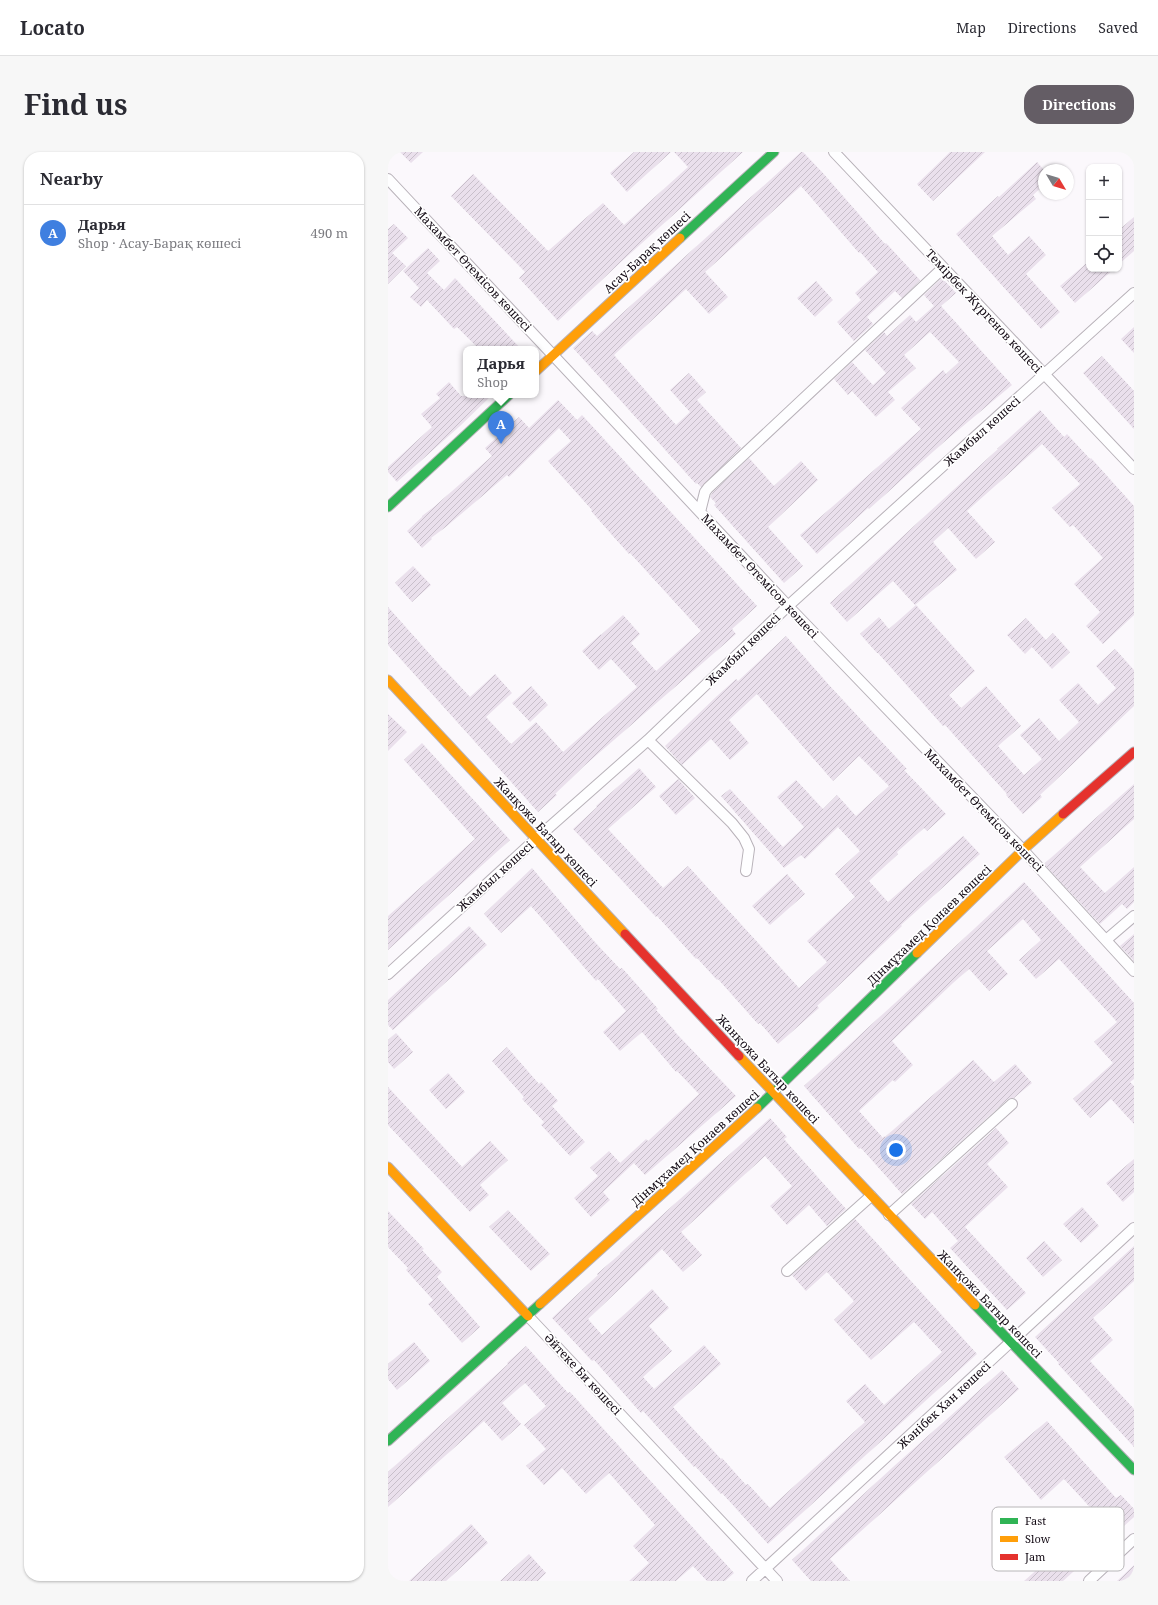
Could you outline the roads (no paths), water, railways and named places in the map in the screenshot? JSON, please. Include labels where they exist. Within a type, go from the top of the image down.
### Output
[{"type":"street","name":"Асау-Барақ көшесі","points":[[539,368],[774,152]]},
{"type":"street","name":"Темірбек Жүргенов көшесі","points":[[834,152],[942,268],[1134,469]]},
{"type":"street","name":"Махамбет Өтемісов көшесі","points":[[388,179],[788,606],[1023,850],[1134,971]]},
{"type":"street","points":[[700,512],[705,492],[708,488],[942,268]]},
{"type":"street","name":"Жамбыл көшесі","points":[[388,974],[536,839],[648,740],[788,606],[1134,293]]},
{"type":"street","points":[[388,506],[506,398]]},
{"type":"street","name":"Жанқожа Батыр көшесі","points":[[388,680],[871,1196],[1134,1470]]},
{"type":"street","points":[[648,740],[732,823],[744,838],[749,849],[746,871]]},
{"type":"street","name":"Дінмұхамед Қонаев көшесі","points":[[388,1441],[774,1093],[1023,850],[1134,752]]},
{"type":"street","points":[[1106,940],[1134,916]]},
{"type":"street","points":[[889,1215],[1012,1104]]},
{"type":"street","name":"Әйтеке Би көшесі","points":[[388,1168],[777,1581]]},
{"type":"street","points":[[787,1271],[871,1196]]},
{"type":"street","name":"Жәнібек Хан көшесі","points":[[752,1581],[1134,1228]]},
{"type":"street","points":[[1124,1548],[1134,1539]]},
{"type":"street","points":[[1089,1581],[1100,1571]]},
{"type":"place","name":"Дарья","points":[[501,444]]}]
